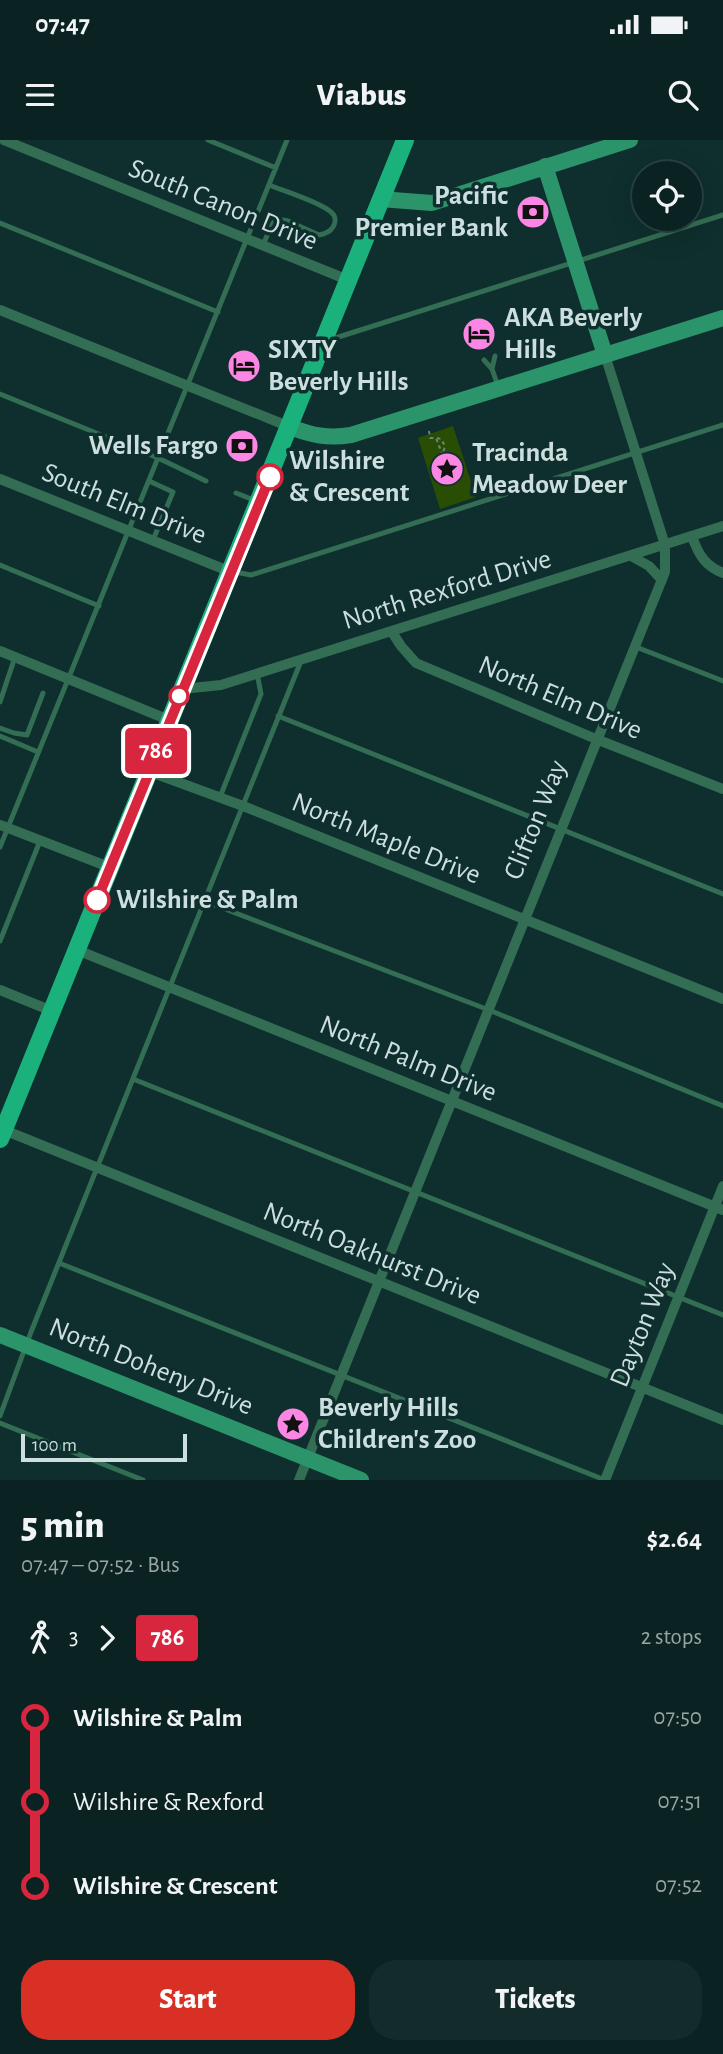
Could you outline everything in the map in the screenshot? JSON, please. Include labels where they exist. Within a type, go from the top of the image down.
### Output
[{"type":"main road","points":[[2,1135],[405,140]]},
{"type":"street","name":"South Canon Drive","points":[[4,140],[348,280]]},
{"type":"street","points":[[380,200],[432,203],[545,166],[592,146],[625,141]]},
{"type":"street","name":"Clifton Way","points":[[299,1480],[665,572],[665,545],[545,166]]},
{"type":"street","points":[[0,310],[290,427],[314,436],[334,438],[723,318]]},
{"type":"street","name":"South Elm Drive","points":[[0,479],[231,572]]},
{"type":"street","name":"North Rexford Drive","points":[[182,689],[221,685],[723,526]]},
{"type":"street","points":[[692,536],[699,555],[712,569],[723,573]]},
{"type":"street","points":[[631,556],[649,566],[662,580]]},
{"type":"street","name":"North Elm Drive","points":[[392,632],[416,663],[723,789]]},
{"type":"street","points":[[0,651],[169,720]]},
{"type":"street","name":"North Maple Drive","points":[[148,771],[243,806],[723,999]]},
{"type":"street","points":[[4,827],[109,867]]},
{"type":"street","name":"North Palm Drive","points":[[77,950],[719,1208]]},
{"type":"street","points":[[0,990],[52,1011]]},
{"type":"street","name":"North Oakhurst Drive","points":[[2,1135],[97,1168],[723,1420]]},
{"type":"street","name":"Dayton Way","points":[[605,1480],[679,1297],[719,1208],[723,1186]]},
{"type":"street","name":"North Doheny Drive","points":[[0,1335],[361,1480]]},
{"type":"lane","points":[[208,140],[276,168]]},
{"type":"lane","points":[[0,847],[4,827],[69,679],[287,140]]},
{"type":"lane","points":[[262,245],[277,219],[319,235],[329,231],[335,219],[333,213],[324,208],[269,185]]},
{"type":"lane","points":[[322,342],[723,215]]},
{"type":"lane","points":[[0,223],[218,312]]},
{"type":"lane","points":[[492,369],[495,356]]},
{"type":"lane","points":[[484,360],[492,369],[499,388]]},
{"type":"lane","points":[[0,394],[158,458],[206,481]]},
{"type":"lane","points":[[231,572],[251,575],[723,425]]},
{"type":"lane","points":[[149,481],[173,492],[153,540]]},
{"type":"lane","points":[[236,493],[259,502]]},
{"type":"lane","points":[[0,565],[99,606]]},
{"type":"lane","points":[[636,647],[723,681]]},
{"type":"lane","points":[[0,702],[15,657]]},
{"type":"lane","points":[[0,1416],[301,659]]},
{"type":"lane","points":[[220,797],[261,694],[257,673]]},
{"type":"lane","points":[[0,727],[27,735],[43,693]]},
{"type":"lane","points":[[278,716],[723,894]]},
{"type":"lane","points":[[12,741],[13,733]]},
{"type":"lane","points":[[0,736],[38,752]]},
{"type":"lane","points":[[0,941],[40,841]]},
{"type":"lane","points":[[204,901],[489,1010],[723,1106]]},
{"type":"lane","points":[[133,1079],[723,1315]]},
{"type":"lane","points":[[59,1263],[605,1480]]},
{"type":"lane","points":[[0,1423],[143,1480]]},
{"type":"path","points":[[429,431],[430,438],[442,439],[445,446],[443,456],[457,467],[457,483]]},
{"type":"green space","points":[[453,426],[476,497],[440,509],[418,438]]},
{"type":"bus line","name":"786","points":[[97,900],[270,477]]},
{"type":"place","name":"Pacific Premier Bank","points":[[533,212]]},
{"type":"place","name":"AKA Beverly Hills","points":[[479,334]]},
{"type":"place","name":"SIXTY Beverly Hills","points":[[244,366]]},
{"type":"place","name":"Wells Fargo","points":[[242,446]]},
{"type":"place","name":"Tracinda Meadow Deer","points":[[447,469]]},
{"type":"place","name":"Wilshire & Crescent","points":[[270,477]]},
{"type":"place","name":"Wilshire & Palm","points":[[97,900]]},
{"type":"place","name":"Beverly Hills Children's Zoo","points":[[293,1424]]}]
